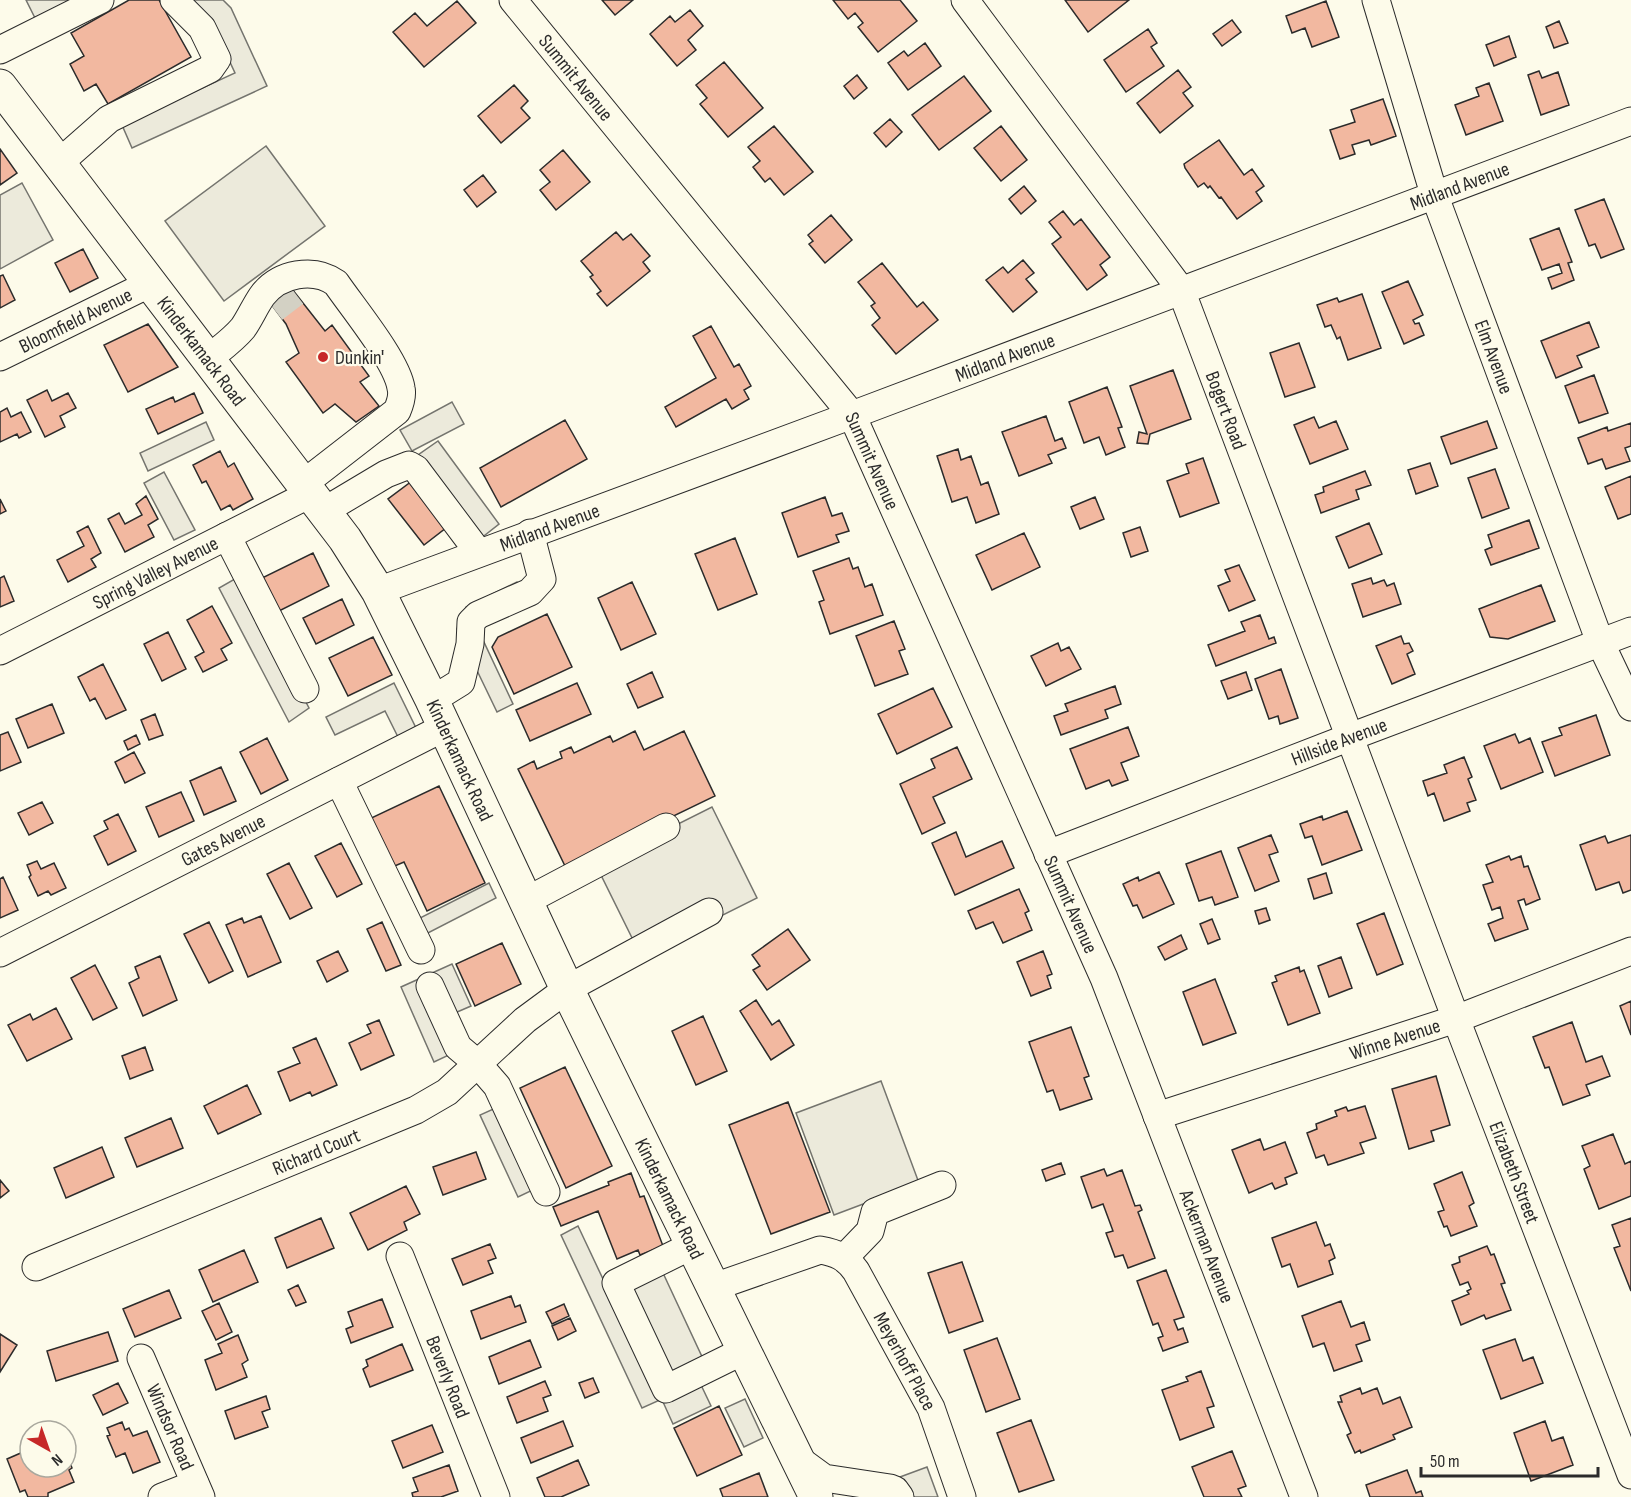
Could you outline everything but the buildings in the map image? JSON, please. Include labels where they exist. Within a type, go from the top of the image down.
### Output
[{"type":"main road","name":"Kinderkamack Road","points":[[0,86],[313,496],[345,539],[378,591],[439,713],[567,988],[816,1497]]},
{"type":"street","points":[[0,50],[100,0]]},
{"type":"street","points":[[59,163],[109,119],[210,69],[217,59],[202,28],[174,0]]},
{"type":"street","name":"Summit Avenue","points":[[513,0],[852,415],[1111,996]]},
{"type":"street","name":"Bogert Road","points":[[965,0],[1181,290],[1400,871]]},
{"type":"street","name":"Elm Avenue","points":[[1376,0],[1434,194],[1600,642],[1631,707]]},
{"type":"street","name":"Midland Avenue","points":[[378,591],[1631,121]]},
{"type":"street","points":[[234,338],[250,318],[263,294],[285,279],[314,273],[326,276],[336,284],[398,375],[402,390],[397,411],[313,496]]},
{"type":"street","name":"Bloomfield Avenue","points":[[0,357],[151,283]]},
{"type":"street","points":[[208,359],[285,301],[317,284],[336,284]]},
{"type":"street","points":[[313,496],[409,465],[416,469],[479,553]]},
{"type":"street","name":"Spring Valley Avenue","points":[[0,651],[226,536],[313,496]]},
{"type":"street","name":"Gates Avenue","points":[[0,953],[339,781],[439,713],[461,682],[470,644],[471,622],[478,615],[530,592],[542,579],[530,533]]},
{"type":"street","points":[[226,536],[305,689]]},
{"type":"street","name":"Hillside Avenue","points":[[1048,854],[1631,631]]},
{"type":"street","points":[[339,781],[421,950]]},
{"type":"street","points":[[526,901],[666,827]]},
{"type":"street","name":"Elizabeth Street","points":[[1400,871],[1631,1475]]},
{"type":"street","name":"Richard Court","points":[[36,1267],[416,1110],[447,1092],[525,1020],[567,988],[709,912]]},
{"type":"street","name":"Winne Avenue","points":[[1157,1116],[1456,1019],[1631,951]]},
{"type":"street","points":[[430,986],[458,1047],[477,1063],[497,1086],[546,1192]]},
{"type":"street","name":"Ackerman Avenue","points":[[1111,996],[1304,1497]]},
{"type":"street","points":[[714,1287],[832,1254],[870,1231],[875,1212],[942,1185]]},
{"type":"street","points":[[693,1245],[616,1282],[666,1389],[745,1350]]},
{"type":"street","name":"Meyerhoff Place","points":[[832,1254],[856,1271],[931,1408],[962,1497]]},
{"type":"street","name":"Beverly Road","points":[[400,1256],[496,1497]]},
{"type":"street","name":"Windsor Road","points":[[141,1358],[198,1490]]},
{"type":"street","points":[[798,1460],[824,1478],[890,1488],[895,1490],[900,1497]]},
{"type":"street","points":[[162,1497],[198,1490]]},
{"type":"shaded area","points":[[26,0],[70,0],[35,18]]},
{"type":"shaded area","points":[[191,0],[223,0],[231,8],[267,86],[132,148],[122,125],[235,73],[211,22]]},
{"type":"shaded area","points":[[266,146],[325,226],[224,301],[165,221]]},
{"type":"shaded area","points":[[22,183],[53,240],[0,269],[0,195]]},
{"type":"shaded area","points":[[452,402],[464,424],[412,451],[400,430]]},
{"type":"shaded area","points":[[206,422],[214,440],[148,471],[140,453]]},
{"type":"shaded area","points":[[438,441],[499,524],[480,539],[418,455]]},
{"type":"shaded area","points":[[164,472],[195,530],[174,540],[144,483]]},
{"type":"shaded area","points":[[240,576],[309,708],[289,722],[219,588]]},
{"type":"shaded area","points":[[517,582],[526,601],[476,625],[513,704],[497,712],[457,629],[466,607]]},
{"type":"shaded area","points":[[394,683],[416,728],[398,737],[385,711],[335,735],[326,717]]},
{"type":"shaded area","points":[[712,807],[757,898],[641,956],[596,865]]},
{"type":"shaded area","points":[[489,883],[496,898],[424,935],[416,920]]},
{"type":"shaded area","points":[[452,964],[471,1006],[434,1022],[449,1055],[434,1062],[401,987]]},
{"type":"shaded area","points":[[881,1081],[919,1183],[834,1215],[796,1113]]},
{"type":"shaded area","points":[[500,1106],[537,1188],[518,1197],[480,1115]]},
{"type":"shaded area","points":[[578,1226],[660,1400],[642,1408],[561,1235]]},
{"type":"shaded area","points":[[663,1273],[704,1361],[672,1376],[631,1288]]},
{"type":"shaded area","points":[[701,1385],[711,1406],[673,1424],[663,1402]]},
{"type":"shaded area","points":[[745,1399],[763,1438],[744,1447],[725,1408]]},
{"type":"shaded area","points":[[927,1467],[938,1497],[886,1497],[881,1484]]},
{"type":"tunnel","points":[[274,309],[295,293]]},
{"type":"place","name":"Dunkin'","points":[[323,357]]}]
